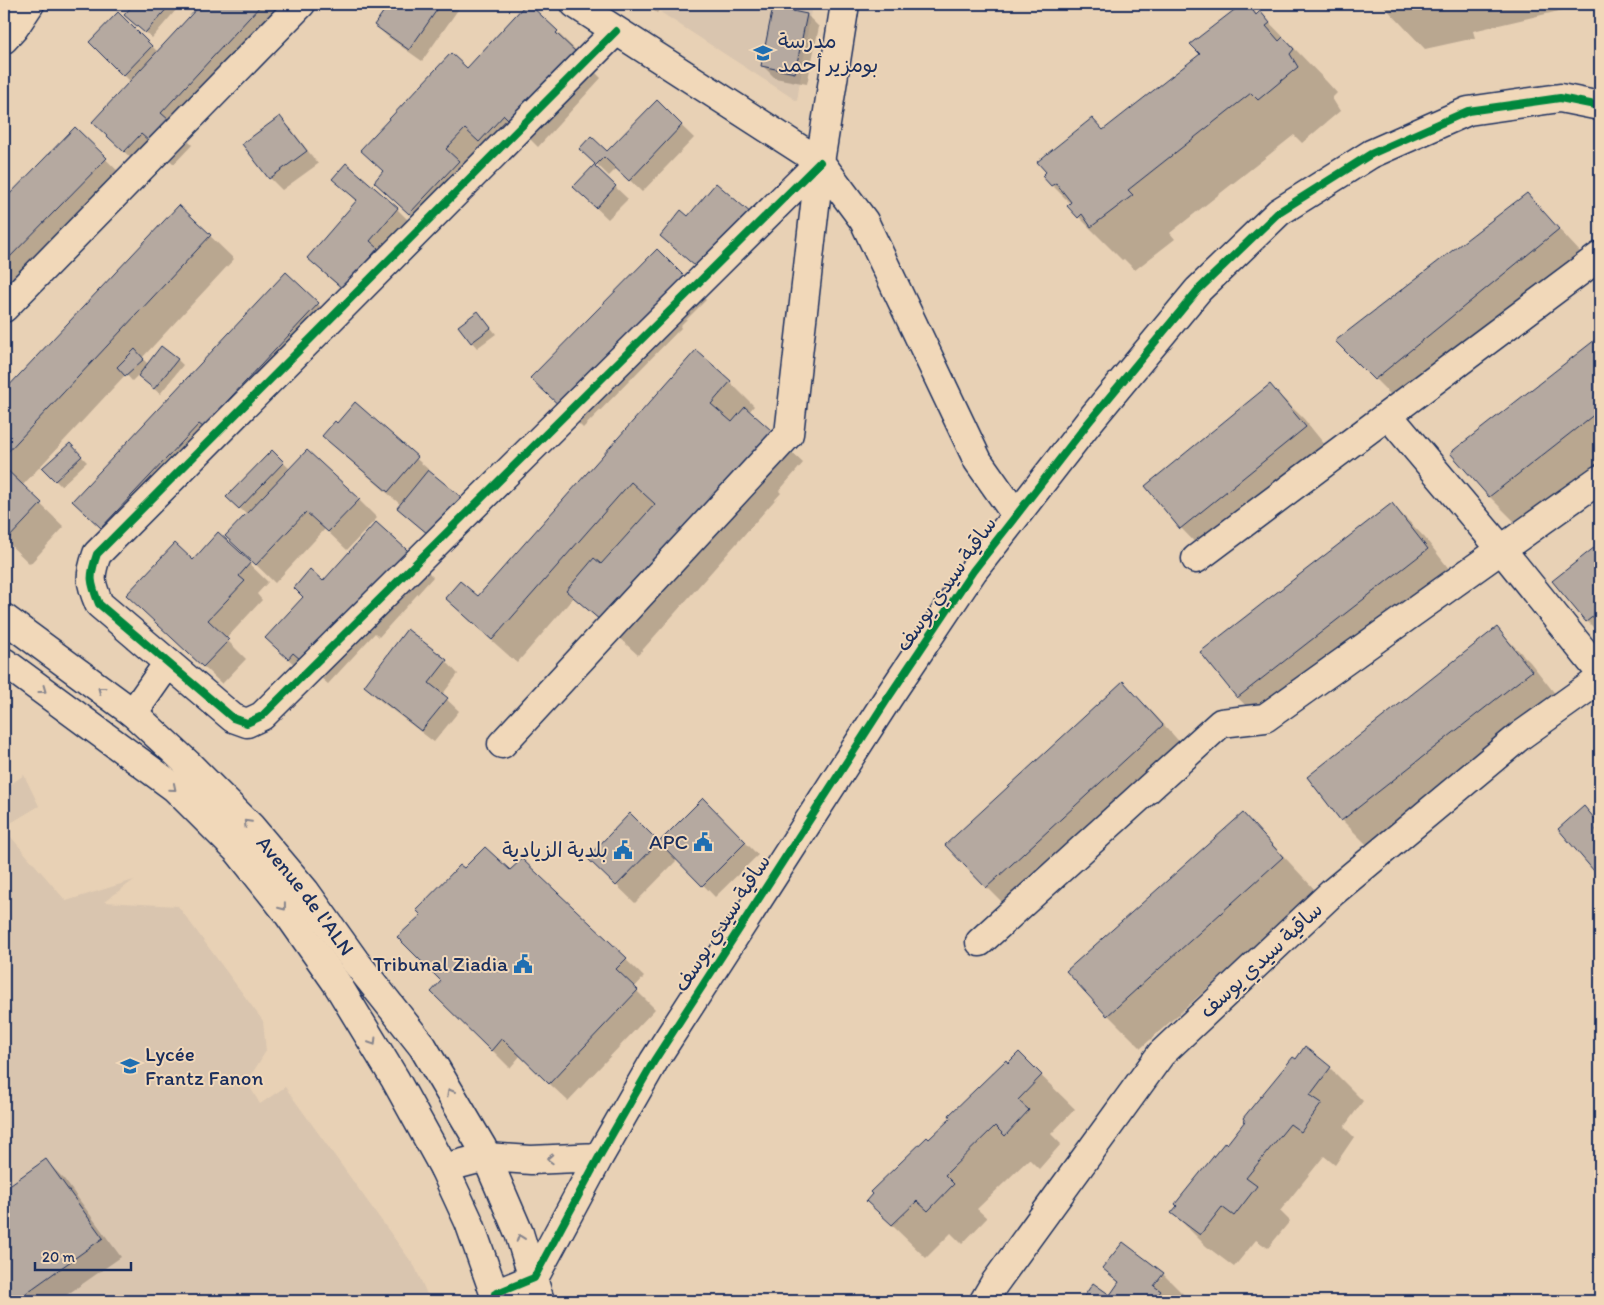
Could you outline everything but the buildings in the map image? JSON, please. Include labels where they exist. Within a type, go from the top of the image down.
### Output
[{"type":"street","points":[[9,33],[30,4]]},
{"type":"street","points":[[9,33],[38,4]]},
{"type":"street","points":[[4,308],[301,4]]},
{"type":"street","points":[[575,4],[820,162],[864,221],[978,461],[1016,515]]},
{"type":"street","points":[[502,744],[789,434],[820,162],[844,4]]},
{"type":"street","points":[[616,31],[97,554],[91,573],[93,589],[99,604],[233,718],[247,723],[262,716],[820,162]]},
{"type":"street","name":"ساقية سيدي يوسف","points":[[537,1290],[599,1156],[654,1061],[888,698],[973,571],[1088,423],[1198,290],[1279,212],[1371,154],[1468,112],[1560,98],[1600,106]]},
{"type":"street","points":[[1196,559],[1600,256]]},
{"type":"street","points":[[1388,415],[1501,549],[1600,672]]},
{"type":"street","points":[[980,942],[1221,723],[1265,718],[1600,479]]},
{"type":"street","name":"Avenue de l'ALN","points":[[4,618],[132,713],[188,764],[251,827],[305,891],[355,961],[423,1048],[486,1157],[519,1233],[537,1290]]},
{"type":"street","points":[[4,662],[175,788],[238,851],[286,911],[336,982],[395,1079],[444,1168],[469,1222],[496,1298],[537,1290]]},
{"type":"street","points":[[132,713],[168,663]]},
{"type":"street","name":"ساقية سيدي يوسف","points":[[984,1301],[999,1276],[1161,1054],[1333,892],[1520,736],[1600,679]]},
{"type":"street","points":[[444,1168],[486,1157],[531,1160],[599,1156]]},
{"type":"shaded area","name":"مدرسة بومزير أحمد","points":[[648,4],[812,4],[797,101]]},
{"type":"shaded area","points":[[24,775],[39,806],[4,827],[4,789]]},
{"type":"shaded area","name":"Lycée Frantz Fanon","points":[[4,829],[66,901],[134,880],[104,902],[178,906],[263,1021],[266,1051],[247,1082],[260,1104],[285,1087],[415,1267],[430,1301],[4,1301]]},
{"type":"cycle path","points":[[616,31],[97,554],[92,579],[99,604],[233,718],[247,723],[262,716],[820,162]]},
{"type":"cycle path","points":[[495,1294],[534,1278],[599,1157],[654,1061],[888,698],[973,571],[1088,423],[1198,290],[1279,212],[1371,154],[1468,111],[1560,98],[1600,106]]},
{"type":"place","name":"مدرسة بومزير أحمد","points":[[763,53]]},
{"type":"place","name":"APC","points":[[703,842]]},
{"type":"place","name":"بلدية الزيادية","points":[[623,850]]},
{"type":"place","name":"Tribunal Ziadia","points":[[523,964]]},
{"type":"place","name":"Lycée Frantz Fanon","points":[[130,1066]]}]
